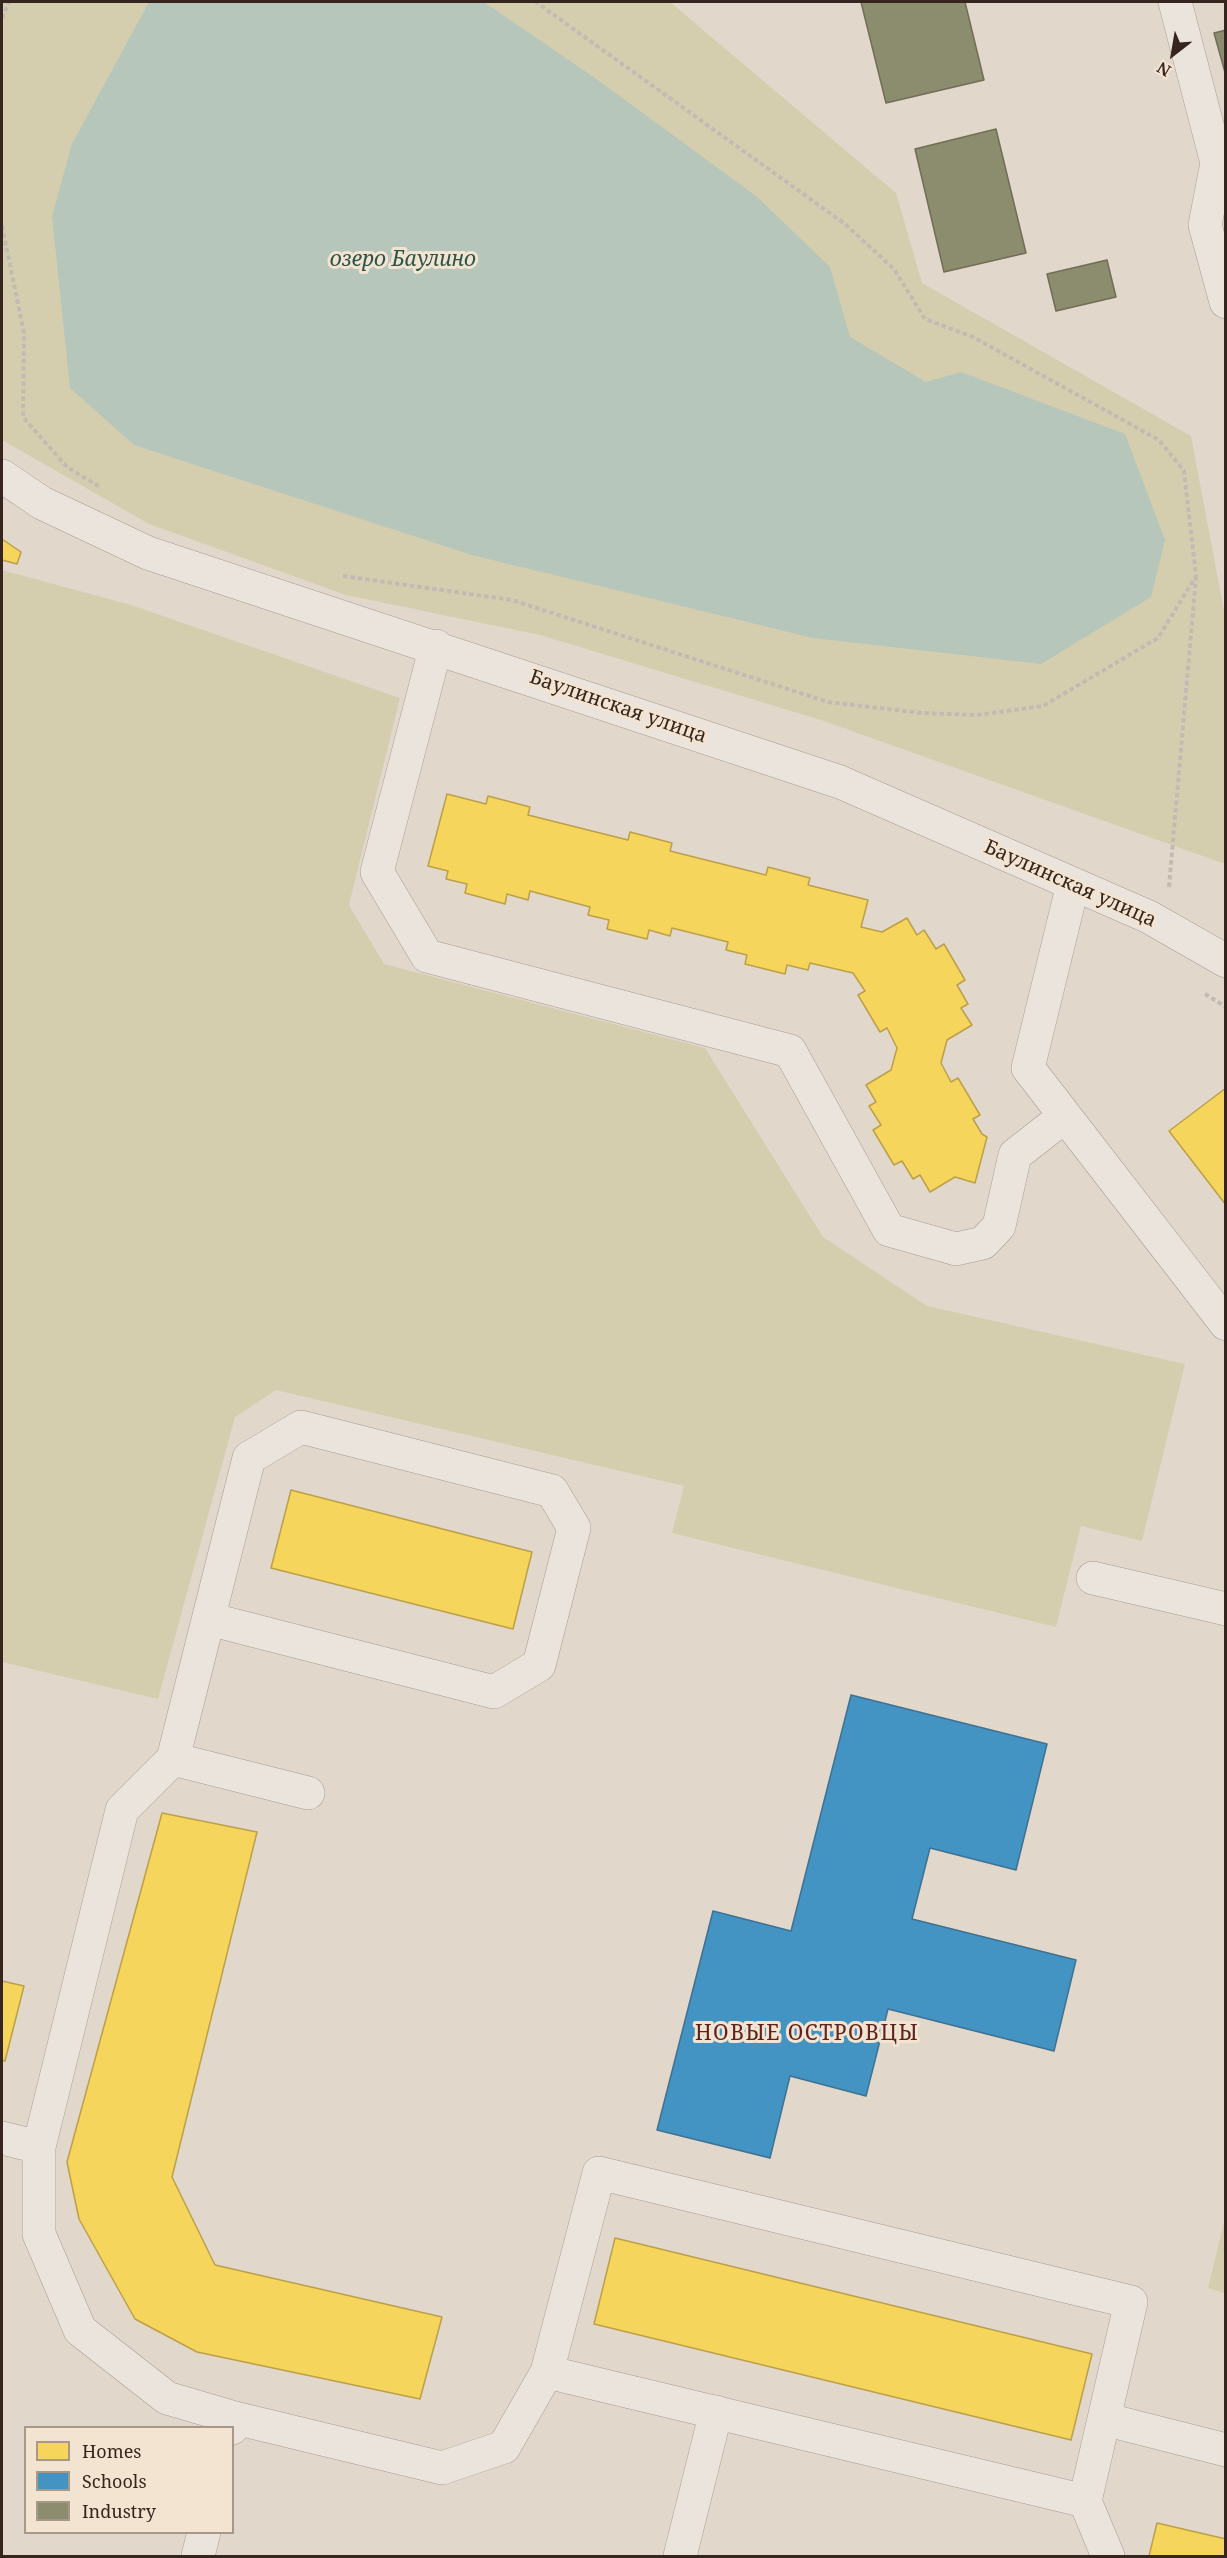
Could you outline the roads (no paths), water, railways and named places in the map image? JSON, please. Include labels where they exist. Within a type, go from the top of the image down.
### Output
[{"type":"street","points":[[1175,2],[1221,162],[1205,225],[1226,302]]},
{"type":"street","name":"Баулинская улица","points":[[2,476],[42,503],[148,553],[436,646],[840,782],[1149,917],[1226,962]]},
{"type":"street","points":[[436,646],[377,872],[427,956],[790,1051],[889,1230],[956,1249],[983,1243],[999,1226],[1015,1155],[1065,1116]]},
{"type":"street","points":[[1073,884],[1028,1068],[1226,1324]]},
{"type":"street","points":[[209,1619],[494,1692],[539,1665],[574,1528],[552,1491],[301,1427],[249,1458],[173,1759],[122,1810],[39,2147],[39,2234],[80,2330],[167,2398],[234,2423],[442,2468],[504,2447],[548,2372],[599,2173],[1131,2302],[1084,2501],[1108,2556]]},
{"type":"street","points":[[1093,1578],[1226,1609]]},
{"type":"street","points":[[173,1759],[308,1793]]},
{"type":"street","points":[[2,2138],[39,2147]]},
{"type":"street","points":[[548,2372],[1084,2501]]},
{"type":"street","points":[[680,2556],[716,2412]]},
{"type":"street","points":[[1104,2419],[1226,2450]]},
{"type":"street","points":[[198,2556],[204,2534]]},
{"type":"water","name":"озеро Баулино","points":[[149,2],[484,2],[595,78],[756,196],[830,267],[850,337],[926,382],[961,372],[1125,434],[1165,540],[1151,597],[1041,664],[813,638],[472,555],[134,445],[70,388],[52,216],[72,144]]},
{"type":"district","name":"НОВЫЕ ОСТРОВЦЫ","points":[[807,2034]]}]
